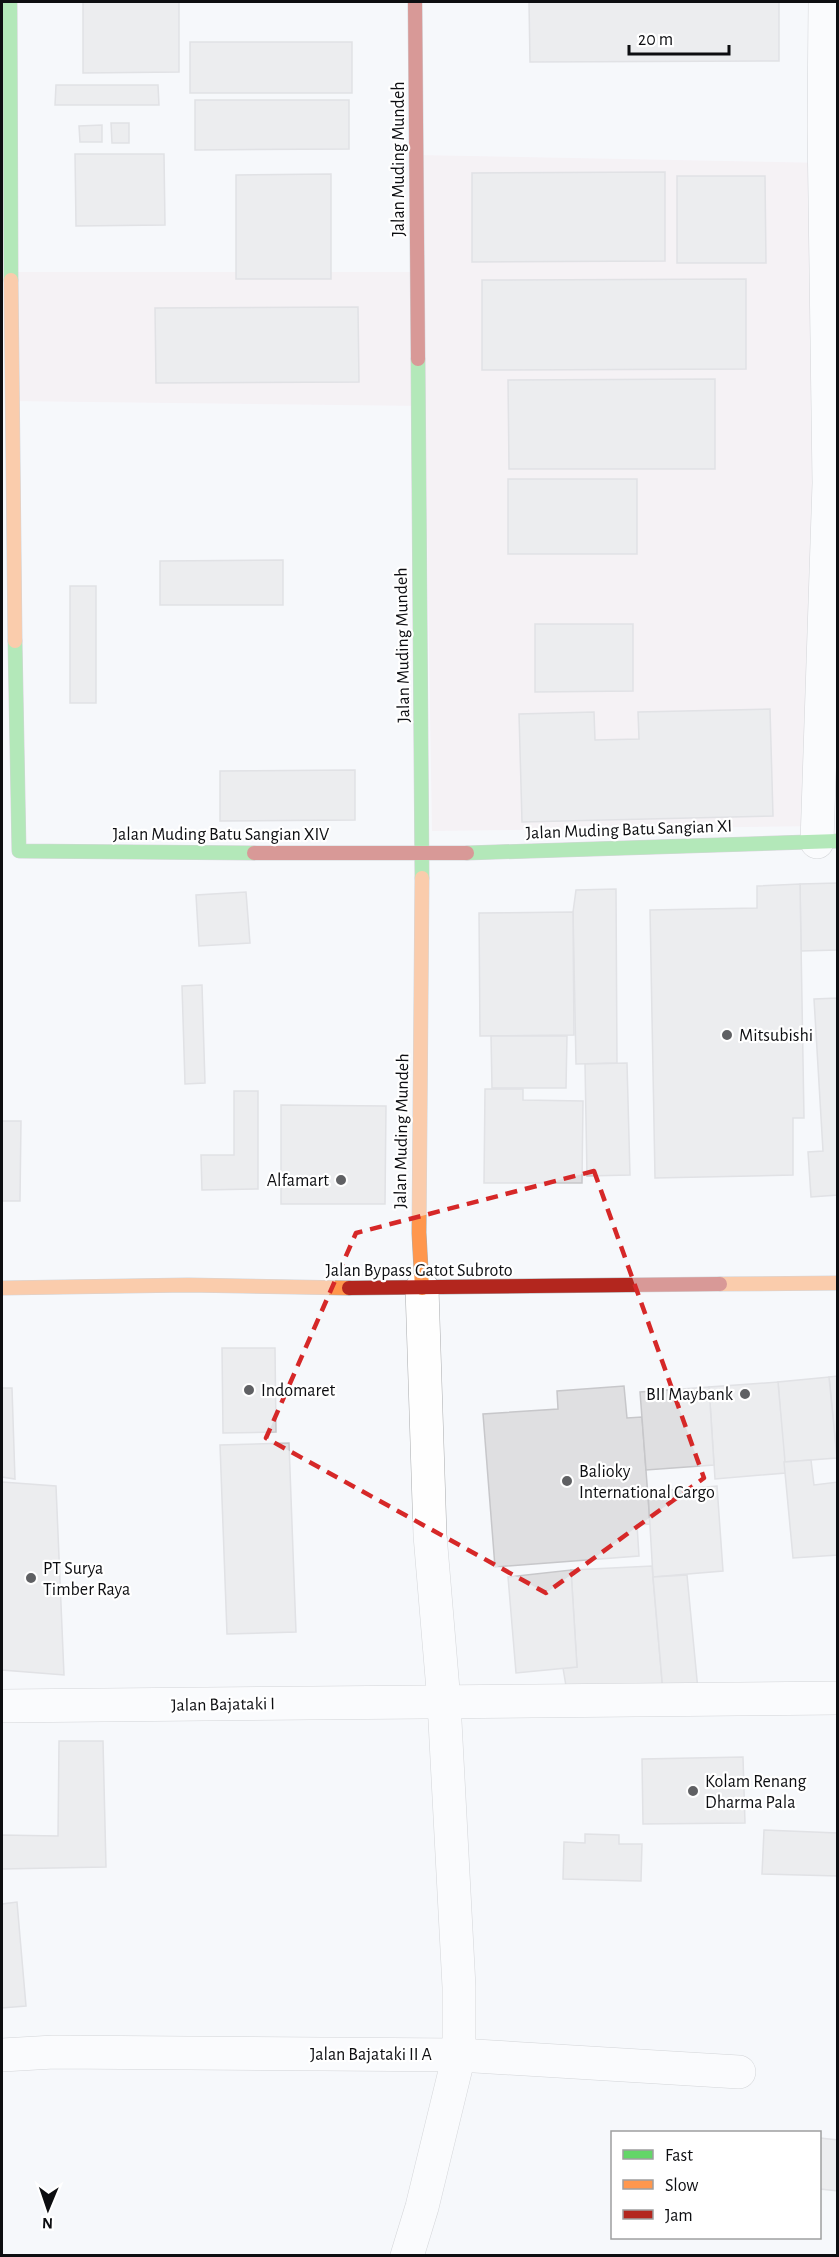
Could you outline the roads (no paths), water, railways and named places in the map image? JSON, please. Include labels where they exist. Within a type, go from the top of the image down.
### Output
[{"type":"street","points":[[10,2],[6,125],[10,851]]},
{"type":"street","name":"Jalan Muding Mundeh","points":[[415,2],[422,854],[419,1221],[422,1288]]},
{"type":"street","points":[[825,2],[831,127],[833,483],[827,841]]},
{"type":"street","name":"Jalan Muding Batu Sangian XI","points":[[422,854],[827,841]]},
{"type":"street","name":"Jalan Muding Batu Sangian XIV","points":[[10,851],[422,854]]},
{"type":"street","name":"Jalan Bypass Gatot Subroto","points":[[2,1288],[188,1285],[422,1288],[837,1283]]},
{"type":"street","points":[[407,2256],[422,2207],[459,2055],[459,1987],[444,1702],[430,1534],[422,1288]]},
{"type":"street","name":"Jalan Bajataki I","points":[[2,1706],[837,1698]]},
{"type":"street","name":"Jalan Bajataki II A","points":[[2,2055],[54,2052],[459,2055],[739,2072]]},
{"type":"place","name":"Mitsubishi","points":[[727,1035]]},
{"type":"place","name":"Alfamart","points":[[341,1180]]},
{"type":"place","name":"Indomaret","points":[[249,1390]]},
{"type":"place","name":"BII Maybank","points":[[745,1394]]},
{"type":"place","name":"Balioky International Cargo","points":[[567,1481]]},
{"type":"place","name":"PT Surya Timber Raya","points":[[31,1578]]},
{"type":"place","name":"Kolam Renang Dharma Pala","points":[[693,1791]]}]
